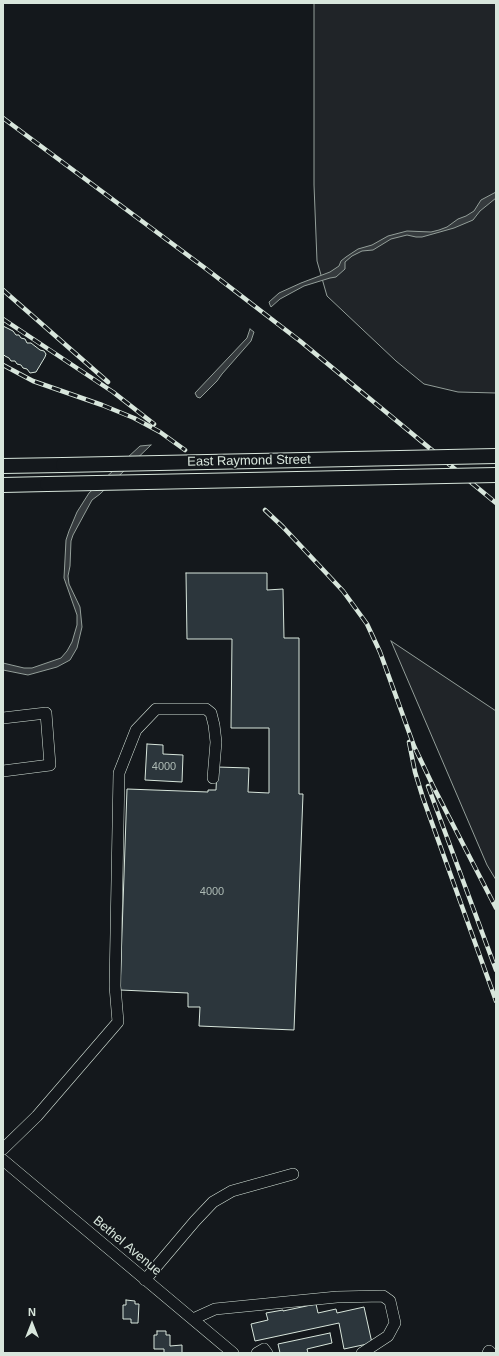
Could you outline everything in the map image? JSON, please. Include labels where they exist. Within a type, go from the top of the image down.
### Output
[{"type":"main road","name":"East Raymond Street","points":[[3,466],[496,456]]},
{"type":"main road","name":"East Raymond Street","points":[[3,485],[496,475]]},
{"type":"street","points":[[3,1149],[37,1116],[118,1022],[116,986],[119,773],[136,730],[156,709],[206,709],[211,713],[216,742],[213,778]]},
{"type":"street","points":[[3,718],[46,713],[50,765],[3,771]]},
{"type":"street","name":"Bethel Avenue","points":[[3,1160],[233,1353]]},
{"type":"street","points":[[145,1280],[213,1202],[232,1191],[293,1174]]},
{"type":"street","points":[[193,1319],[215,1309],[337,1297],[382,1296],[390,1301],[395,1323],[388,1336],[362,1353]]},
{"type":"street","points":[[257,1353],[264,1350],[267,1353]]},
{"type":"street","points":[[488,1353],[489,1351],[491,1353]]},
{"type":"shaded area","points":[[314,3],[496,3],[496,393],[458,392],[424,384],[396,361],[327,296],[317,261],[314,185]]},
{"type":"shaded area","points":[[496,192],[496,198],[480,211],[473,220],[454,228],[422,237],[407,235],[391,239],[373,250],[362,251],[352,256],[345,262],[345,269],[336,277],[304,286],[280,299],[271,307],[269,302],[279,293],[330,272],[339,266],[341,261],[358,249],[372,245],[388,236],[407,231],[431,232],[447,227],[458,219],[474,211],[481,200]]},
{"type":"shaded area","points":[[250,329],[254,332],[251,341],[217,381],[200,398],[197,397],[195,393],[247,338]]},
{"type":"shaded area","points":[[151,445],[92,500],[73,535],[71,541],[68,576],[69,584],[80,607],[82,627],[77,648],[70,660],[57,667],[28,675],[3,670],[3,663],[24,668],[32,668],[61,658],[67,651],[72,642],[77,625],[77,615],[64,578],[66,540],[69,531],[77,512],[89,493],[140,446]]},
{"type":"shaded area","points":[[391,641],[496,711],[496,880],[487,865]]},
{"type":"building","points":[[3,326],[25,339],[27,343],[31,343],[40,350],[44,351],[46,354],[45,357],[36,372],[30,373],[27,369],[17,364],[15,361],[11,361],[3,354]]},
{"type":"building","points":[[186,573],[267,573],[267,590],[283,589],[284,638],[299,638],[299,794],[303,794],[294,1030],[199,1026],[200,1007],[188,1007],[188,993],[120,990],[127,789],[208,792],[208,790],[216,790],[217,767],[249,768],[248,792],[269,793],[269,728],[231,728],[232,639],[187,639]]},
{"type":"building","points":[[147,744],[163,745],[163,754],[183,755],[182,782],[145,780]]},
{"type":"building","points":[[126,1300],[135,1301],[135,1304],[139,1304],[138,1323],[131,1323],[131,1319],[123,1319],[123,1305],[126,1305]]},
{"type":"building","points":[[316,1304],[318,1313],[336,1309],[337,1313],[364,1307],[372,1343],[344,1349],[339,1323],[255,1341],[251,1324],[268,1320],[266,1313]]},
{"type":"building","points":[[157,1331],[166,1331],[166,1335],[170,1335],[170,1346],[182,1345],[182,1353],[164,1353],[164,1349],[154,1349],[154,1335],[157,1335]]},
{"type":"building","points":[[330,1333],[332,1343],[307,1349],[308,1353],[280,1353],[278,1344]]},
{"type":"railway","points":[[3,118],[205,268],[300,341],[496,503]]},
{"type":"railway","points":[[3,290],[108,382]]},
{"type":"railway","points":[[3,319],[113,392],[154,424]]},
{"type":"railway","points":[[3,365],[33,381],[134,418],[160,432],[185,450]]},
{"type":"railway","points":[[265,510],[343,591],[367,624],[380,652],[414,746],[496,908]]},
{"type":"railway","points":[[409,742],[415,772],[423,798],[496,1001]]},
{"type":"railway","points":[[428,786],[496,970]]}]
